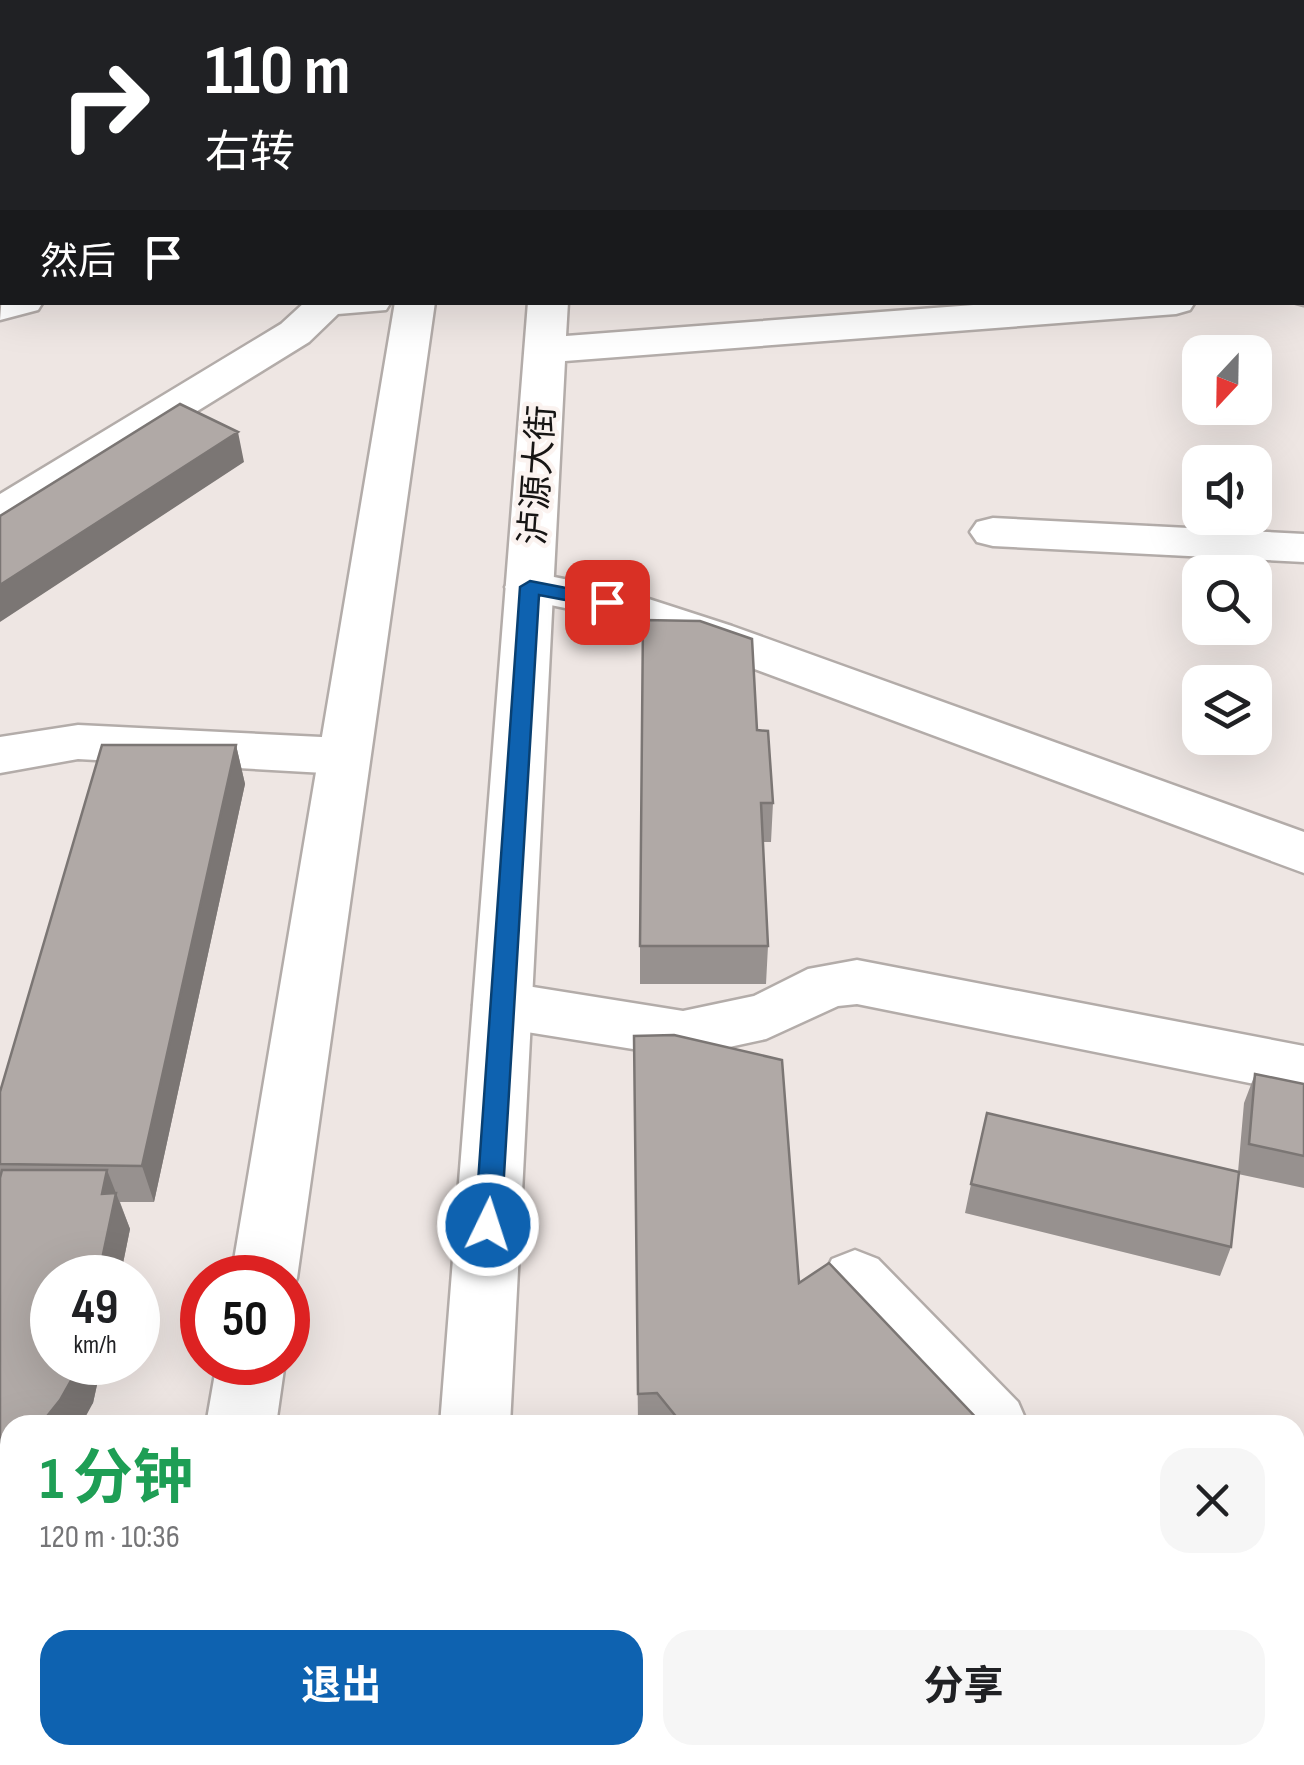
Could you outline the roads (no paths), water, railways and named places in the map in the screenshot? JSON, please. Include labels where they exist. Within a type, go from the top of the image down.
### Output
[{"type":"main road","points":[[0,513],[295,333],[325,305]]},
{"type":"main road","points":[[267,1255],[415,305]]},
{"type":"main road","points":[[547,326],[1097,305]]},
{"type":"main road","name":"泸源大街","points":[[475,1415],[547,326]]},
{"type":"main road","points":[[993,532],[1304,548]]},
{"type":"main road","points":[[530,587],[607,602],[715,636],[1304,853]]},
{"type":"main road","points":[[0,755],[78,742],[342,756]]},
{"type":"main road","points":[[502,1006],[683,1034],[766,1016],[828,984],[857,982],[1304,1070]]},
{"type":"main road","points":[[854,1278],[984,1415]]},
{"type":"main road","points":[[243,1415],[247,1385]]}]
